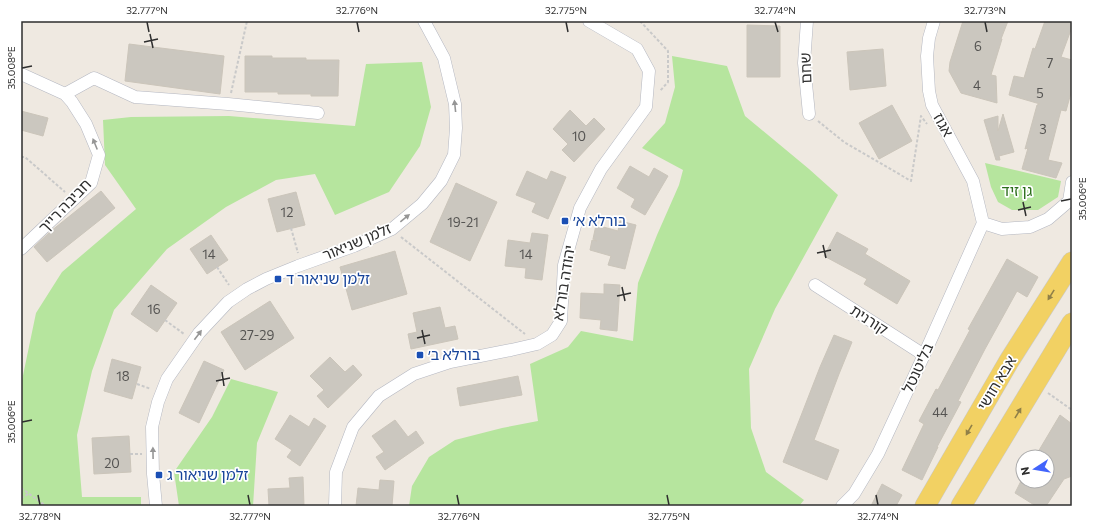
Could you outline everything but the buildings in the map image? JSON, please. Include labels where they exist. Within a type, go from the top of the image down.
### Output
[{"type":"main road","name":"אבא חושי","points":[[925,506],[1009,361],[1072,262]]},
{"type":"main road","points":[[962,506],[1072,323]]},
{"type":"street","name":"זלמן שניאור","points":[[156,506],[153,474],[152,427],[158,402],[167,379],[199,332],[228,302],[247,289],[266,279],[354,246],[392,229],[422,204],[441,181],[454,155],[456,128],[455,104],[444,58],[424,21]]},
{"type":"street","name":"יהודה בורלא","points":[[335,506],[336,472],[353,427],[379,396],[414,374],[450,362],[537,344],[552,335],[561,321],[564,265],[580,208],[601,169],[646,107],[650,71],[637,49],[589,21]]},
{"type":"street","name":"שחם","points":[[806,21],[804,63],[809,114]]},
{"type":"street","name":"אגוז","points":[[934,21],[929,38],[927,56],[929,91],[932,105],[973,181],[983,223]]},
{"type":"street","name":"חביבה רייך","points":[[21,74],[64,94],[72,102],[86,124],[99,155],[91,183],[21,249]]},
{"type":"street","points":[[64,94],[94,78],[135,97],[318,113]]},
{"type":"street","points":[[983,223],[1002,229],[1030,227],[1048,219],[1069,201],[1072,182]]},
{"type":"street","name":"בליטנטל","points":[[842,506],[854,494],[878,454],[983,223]]},
{"type":"street","name":"קורנית","points":[[815,285],[924,355]]},
{"type":"path","points":[[228,104],[247,21]]},
{"type":"path","points":[[809,114],[844,142],[911,181],[921,116],[931,128]]},
{"type":"path","points":[[21,157],[25,157],[74,199]]},
{"type":"path","points":[[291,228],[298,253]]},
{"type":"path","points":[[392,229],[537,344]]},
{"type":"path","points":[[217,267],[229,285]]},
{"type":"path","points":[[165,320],[184,334]]},
{"type":"path","points":[[137,384],[152,390]]},
{"type":"path","points":[[1035,384],[1072,410]]},
{"type":"path","points":[[130,454],[145,454]]},
{"type":"path","points":[[21,488],[46,506]]},
{"type":"path","points":[[21,498],[30,494]]},
{"type":"green space","points":[[672,56],[727,66],[745,116],[838,195],[775,309],[749,369],[751,428],[766,472],[804,500],[799,506],[409,506],[412,486],[429,457],[455,440],[502,428],[538,421],[530,364],[568,347],[581,331],[633,341],[638,283],[679,185],[683,170],[642,148],[665,123],[675,87]]},
{"type":"green space","points":[[422,62],[431,107],[420,146],[389,192],[335,215],[315,174],[276,180],[226,207],[167,249],[114,310],[92,371],[77,435],[82,497],[141,497],[141,506],[21,506],[21,385],[36,313],[62,272],[136,209],[105,165],[103,120],[131,117],[229,116],[355,126],[366,64]]},
{"type":"green space","name":"גן זיד","points":[[985,163],[1061,181],[1058,197],[1038,210],[1012,210],[998,202],[991,187]]},
{"type":"green space","points":[[231,379],[278,392],[257,443],[253,506],[179,506],[174,472],[212,417]]},
{"type":"place","name":"בורלא א׳","points":[[565,221]]},
{"type":"place","name":"זלמן שניאור ד","points":[[278,279]]},
{"type":"place","name":"בורלא ב׳","points":[[420,355]]},
{"type":"place","name":"זלמן שניאור ג","points":[[159,475]]}]
